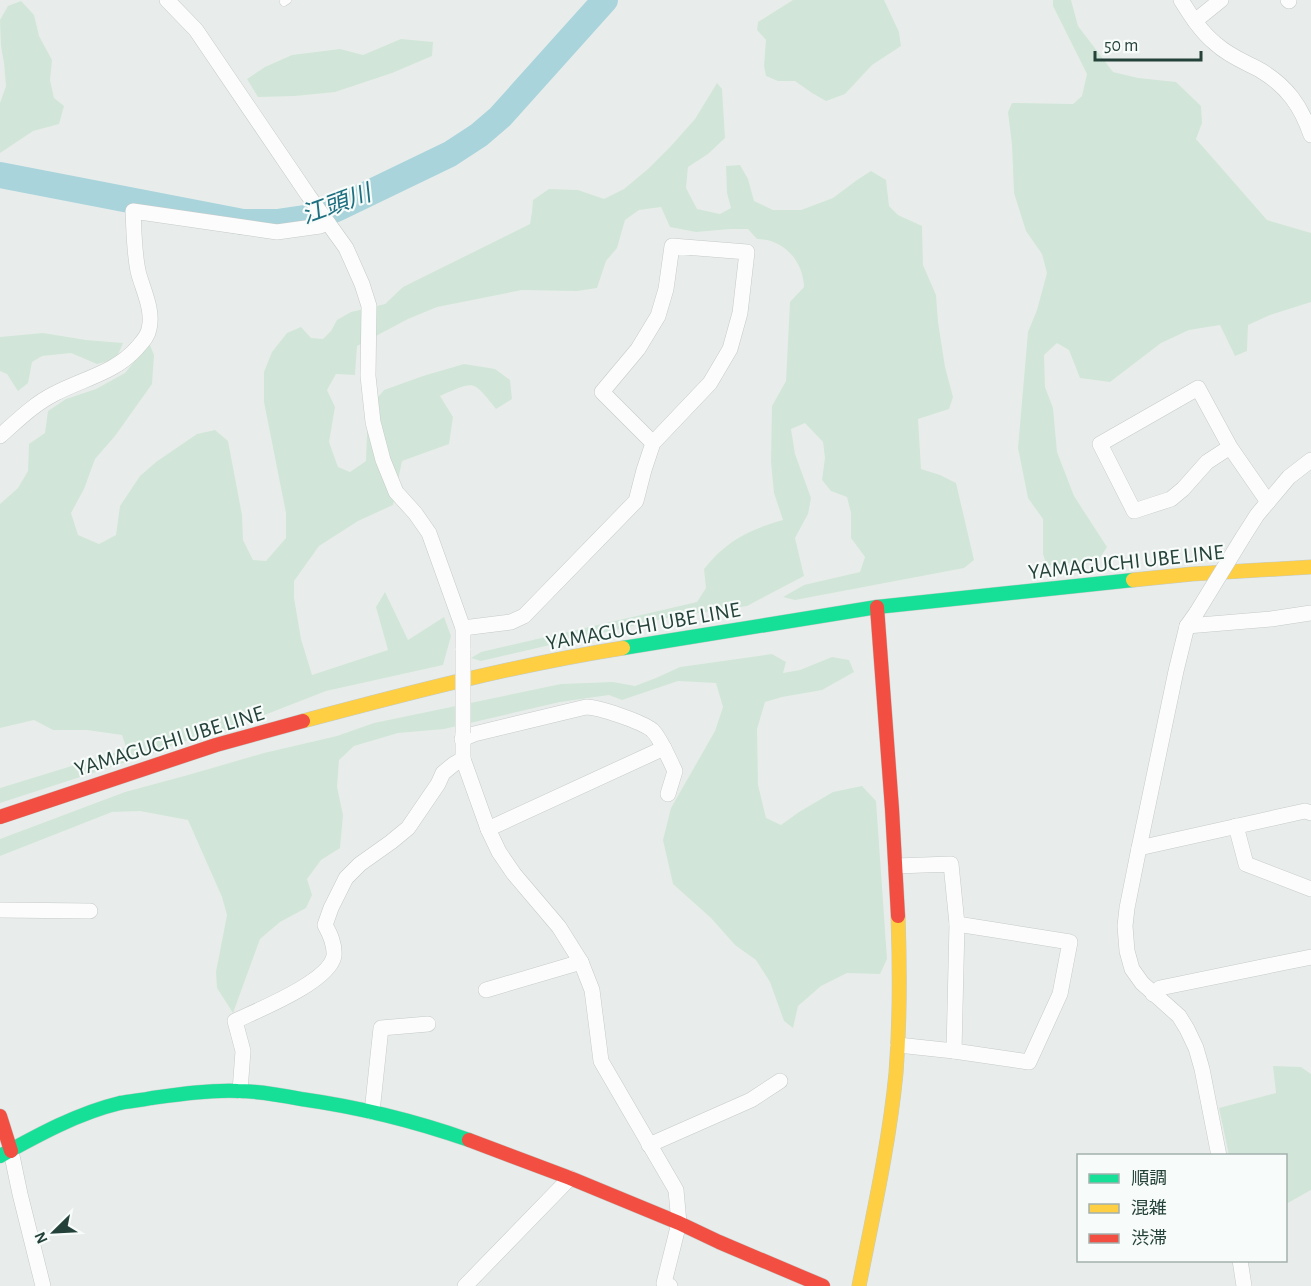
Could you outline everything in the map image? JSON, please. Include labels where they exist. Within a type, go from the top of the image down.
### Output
[{"type":"street","points":[[167,0],[196,30],[346,248],[362,284],[369,306],[368,376],[373,422],[383,460],[396,492],[429,533],[463,628],[463,759],[488,829],[499,852],[514,874],[558,927],[581,962],[592,990],[601,1061],[676,1190],[680,1223],[664,1283],[670,1286]]},
{"type":"street","points":[[1181,0],[1215,44],[1272,78],[1294,98],[1304,114],[1311,135]]},
{"type":"street","points":[[1195,21],[1221,0]]},
{"type":"street","points":[[0,436],[37,405],[54,394],[110,369],[130,356],[143,341],[149,328],[149,312],[138,270],[133,212],[277,232],[320,226],[326,222]]},
{"type":"street","points":[[463,628],[511,622],[524,616],[636,501],[653,443],[710,383],[730,349],[740,312],[747,252],[672,246],[666,289],[658,316],[638,349],[602,392],[653,443]]},
{"type":"street","points":[[1230,447],[1207,462],[1171,499],[1134,511],[1100,444],[1198,388],[1230,447],[1268,502]]},
{"type":"street","points":[[1219,1154],[1196,1048],[1179,1016],[1142,983],[1132,969],[1127,951],[1126,917],[1138,848],[1187,626],[1257,514],[1289,477],[1311,460]]},
{"type":"street","name":"YAMAGUCHI UBE LINE","points":[[0,818],[216,745],[366,704],[585,654],[877,606],[1192,574],[1311,567]]},
{"type":"street","points":[[859,1286],[889,1125],[898,1045],[900,987],[896,866],[877,606]]},
{"type":"street","points":[[1187,626],[1311,613]]},
{"type":"street","points":[[462,736],[594,707],[653,731],[675,771],[668,794]]},
{"type":"street","points":[[488,829],[664,748]]},
{"type":"street","points":[[240,1091],[243,1051],[235,1021],[285,999],[329,967],[334,956],[332,937],[325,925],[346,878],[360,864],[408,828],[443,773],[463,759]]},
{"type":"street","points":[[1138,848],[1305,812],[1311,813]]},
{"type":"street","points":[[1236,826],[1246,864],[1311,889]]},
{"type":"street","points":[[896,866],[951,864],[957,924],[954,1051]]},
{"type":"street","points":[[0,910],[90,911]]},
{"type":"street","points":[[898,1045],[1029,1062],[1060,994],[1070,942],[957,924]]},
{"type":"street","points":[[1153,994],[1160,988],[1311,957]]},
{"type":"street","points":[[486,990],[581,962]]},
{"type":"street","points":[[372,1112],[381,1028],[428,1024]]},
{"type":"street","points":[[649,1144],[751,1100],[780,1081]]},
{"type":"street","points":[[5,1153],[43,1132],[83,1115],[120,1103],[208,1091],[266,1093],[317,1101],[372,1112],[478,1143],[680,1223],[800,1278],[824,1286]]},
{"type":"street","points":[[0,1116],[5,1153],[20,1194],[43,1286]]},
{"type":"street","points":[[465,1286],[570,1178]]},
{"type":"street","points":[[1240,1262],[1244,1286]]},
{"type":"green space","points":[[793,0],[884,0],[899,32],[901,46],[872,65],[845,94],[826,101],[795,81],[778,81],[766,76],[764,66],[766,40],[757,30],[758,22]]},
{"type":"green space","points":[[1053,0],[1071,0],[1078,26],[1113,72],[1138,78],[1176,82],[1201,106],[1202,123],[1196,139],[1267,220],[1311,233],[1311,302],[1270,315],[1248,325],[1247,351],[1235,356],[1220,325],[1189,330],[1161,343],[1110,382],[1080,378],[1069,350],[1057,343],[1044,355],[1045,387],[1053,408],[1057,452],[1074,496],[1107,547],[1099,559],[1047,566],[1043,554],[1043,519],[1028,498],[1018,448],[1028,332],[1037,310],[1047,273],[1042,254],[1026,231],[1014,193],[1008,112],[1012,103],[1073,104],[1082,96],[1087,74],[1053,6]]},
{"type":"green space","points":[[21,1],[34,15],[39,36],[52,60],[50,80],[54,98],[64,106],[59,124],[33,131],[0,153],[0,103],[6,86],[0,20],[8,6]]},
{"type":"green space","points":[[401,39],[433,42],[432,56],[392,73],[335,92],[258,97],[247,79],[265,67],[292,55],[340,49],[363,55]]},
{"type":"green space","points":[[717,83],[722,89],[725,138],[708,154],[688,167],[686,188],[697,209],[720,214],[731,208],[727,193],[726,166],[740,165],[748,179],[754,201],[773,210],[801,210],[833,198],[871,171],[886,180],[889,206],[898,215],[922,226],[923,265],[936,295],[945,367],[953,397],[949,409],[918,419],[921,469],[956,483],[974,560],[964,568],[795,600],[783,597],[804,585],[860,572],[865,557],[851,538],[851,513],[847,497],[831,491],[822,480],[825,458],[823,442],[805,423],[791,429],[795,454],[811,498],[808,514],[795,538],[804,576],[747,606],[671,617],[481,661],[471,658],[481,652],[697,602],[706,588],[704,569],[712,559],[739,537],[783,520],[774,493],[771,462],[772,406],[786,381],[790,302],[804,287],[800,268],[796,260],[783,247],[757,239],[748,229],[696,232],[670,227],[661,207],[639,210],[625,220],[617,248],[606,261],[597,288],[577,291],[522,290],[437,307],[408,319],[357,346],[355,375],[336,374],[327,390],[335,407],[329,442],[338,467],[350,472],[366,461],[368,409],[384,390],[464,364],[495,369],[510,380],[512,399],[496,409],[482,392],[472,386],[460,387],[440,396],[453,417],[449,444],[402,461],[393,505],[358,521],[319,546],[294,581],[294,598],[301,639],[312,675],[388,650],[376,607],[385,592],[408,640],[444,617],[451,636],[443,665],[326,691],[228,729],[0,803],[0,788],[114,753],[126,747],[122,735],[87,730],[53,730],[34,720],[0,728],[0,504],[18,488],[28,471],[29,444],[45,433],[48,411],[66,399],[96,389],[125,373],[149,343],[154,355],[152,384],[115,436],[95,459],[84,489],[71,513],[78,535],[99,544],[116,535],[120,506],[140,476],[197,434],[215,430],[228,441],[242,515],[243,540],[253,560],[266,561],[286,538],[286,513],[264,402],[264,372],[272,352],[287,333],[301,327],[311,338],[323,339],[337,320],[351,312],[385,304],[403,287],[530,224],[533,200],[549,189],[578,190],[604,199],[624,189],[648,169],[695,119]]},
{"type":"green space","points":[[43,333],[123,343],[116,359],[97,364],[71,353],[42,356],[32,362],[28,383],[18,391],[7,374],[0,371],[0,337]]},
{"type":"green space","points":[[772,654],[786,662],[783,673],[800,670],[832,657],[849,660],[854,672],[822,690],[765,702],[757,729],[758,785],[766,818],[781,825],[833,792],[862,786],[876,801],[887,959],[880,974],[847,973],[821,986],[798,1006],[793,1028],[784,1021],[770,982],[756,960],[735,945],[711,918],[673,884],[663,840],[671,808],[715,731],[723,707],[716,683],[678,681],[622,700],[609,695],[560,702],[444,729],[398,733],[354,746],[339,760],[337,787],[343,815],[340,848],[321,860],[307,879],[312,895],[306,908],[280,922],[260,939],[233,1013],[217,988],[216,972],[227,915],[222,897],[188,820],[140,811],[112,812],[0,856],[0,839],[125,792],[264,753],[337,736],[374,723],[561,684],[613,682],[635,686],[680,667]]},
{"type":"green space","points":[[1273,1066],[1301,1067],[1311,1074],[1311,1190],[1287,1203],[1287,1154],[1229,1154],[1219,1108],[1276,1093]]},
{"type":"waterway","name":"江頭川","points":[[0,175],[243,222],[277,222],[311,217],[336,209],[450,154],[479,135],[500,117],[605,0]]},
{"type":"traffic: fast","points":[[623,648],[877,607],[1133,580]]},
{"type":"traffic: fast","points":[[0,1156],[58,1125],[104,1107],[152,1098],[216,1091],[262,1092],[365,1110],[469,1140]]},
{"type":"traffic: slow","points":[[1133,580],[1311,567]]},
{"type":"traffic: slow","points":[[303,721],[502,671],[623,648]]},
{"type":"traffic: slow","points":[[859,1286],[885,1153],[896,1073],[899,995],[898,916]]},
{"type":"traffic: jam","points":[[877,607],[898,916]]},
{"type":"traffic: jam","points":[[0,817],[216,745],[303,721]]},
{"type":"traffic: jam","points":[[0,1116],[11,1151]]},
{"type":"traffic: jam","points":[[469,1140],[570,1178],[823,1286]]}]
